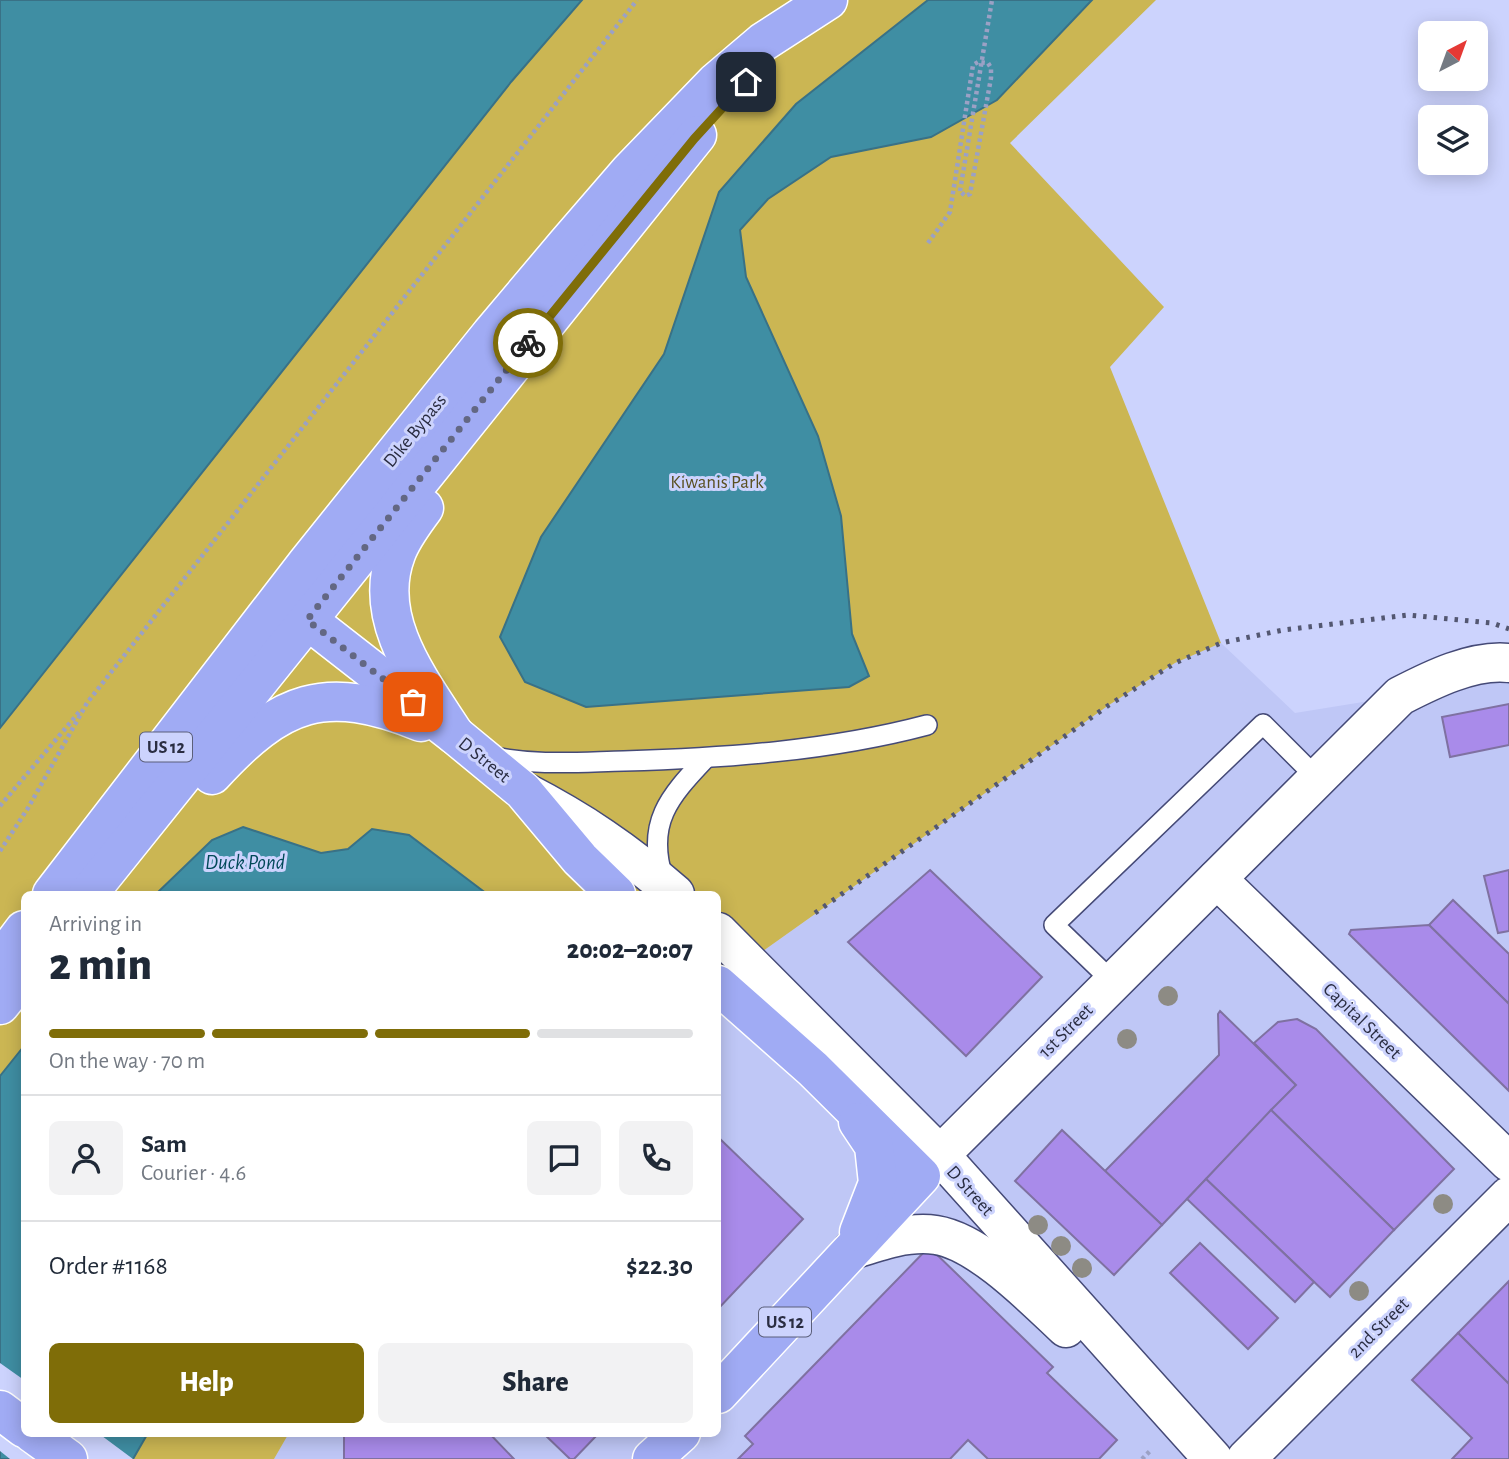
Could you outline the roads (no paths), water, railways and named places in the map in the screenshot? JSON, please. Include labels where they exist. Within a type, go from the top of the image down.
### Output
[{"type":"highway","name":"Dike Bypass","points":[[54,891],[694,139],[823,3]]},
{"type":"highway","name":"Dike Bypass","points":[[90,891],[220,732],[294,609],[491,334],[630,171],[674,124],[724,75],[763,42],[823,3]]},
{"type":"highway","points":[[467,745],[424,688],[400,643],[391,617],[388,597],[390,573],[396,552],[418,516],[482,433],[651,190]]},
{"type":"highway","name":"D Street","points":[[294,609],[523,791],[580,859],[613,891]]},
{"type":"highway","points":[[105,891],[235,750],[267,725],[300,707],[321,701],[360,702],[392,711],[467,745]]},
{"type":"highway","points":[[0,962],[21,934]]},
{"type":"highway","name":"D Street","points":[[721,988],[841,1095],[930,1165]]},
{"type":"highway","points":[[841,1095],[874,1146],[878,1183],[852,1250]]},
{"type":"highway","name":"1st Street","points":[[721,1391],[930,1165]]},
{"type":"highway","points":[[0,1410],[21,1425]]},
{"type":"highway","points":[[38,1437],[68,1459]]},
{"type":"street","name":"1st Street","points":[[930,1165],[1400,696],[1426,682],[1460,670],[1509,663]]},
{"type":"street","name":"D Street","points":[[523,791],[598,833],[670,890]]},
{"type":"street","name":"Capital Street","points":[[1217,879],[1509,1162]]},
{"type":"street","name":"D Street","points":[[721,935],[930,1165],[1211,1459]]},
{"type":"street","name":"2nd Street","points":[[1246,1459],[1509,1196]]},
{"type":"street","name":"D Street","points":[[852,1250],[883,1240],[936,1235],[981,1255],[1025,1291],[1211,1459]]},
{"type":"lane","points":[[467,745],[552,764],[705,759],[853,741],[927,724]]},
{"type":"lane","points":[[1113,982],[1054,925],[1263,724],[1318,778]]},
{"type":"lane","points":[[670,890],[657,860],[659,822],[677,790],[705,759]]},
{"type":"water","points":[[0,0],[582,0],[511,82],[0,728]]},
{"type":"water","points":[[928,0],[1092,0],[997,100],[931,137],[831,157],[768,199],[740,230],[746,277],[818,436],[841,516],[852,634],[869,676],[849,687],[586,707],[525,682],[500,637],[541,537],[664,354],[719,192],[796,104]]},
{"type":"water","name":"Duck Pond","points":[[243,827],[321,853],[348,849],[372,829],[409,835],[483,891],[159,891],[212,840]]},
{"type":"water","points":[[21,1050],[21,1437],[146,1437],[133,1459],[0,1459],[0,1076]]},
{"type":"railway","points":[[815,913],[1109,705],[1175,663],[1221,643],[1283,630],[1408,615],[1492,623],[1509,629]]},
{"type":"park label","name":"Kiwanis Park","points":[[717,481]]}]
